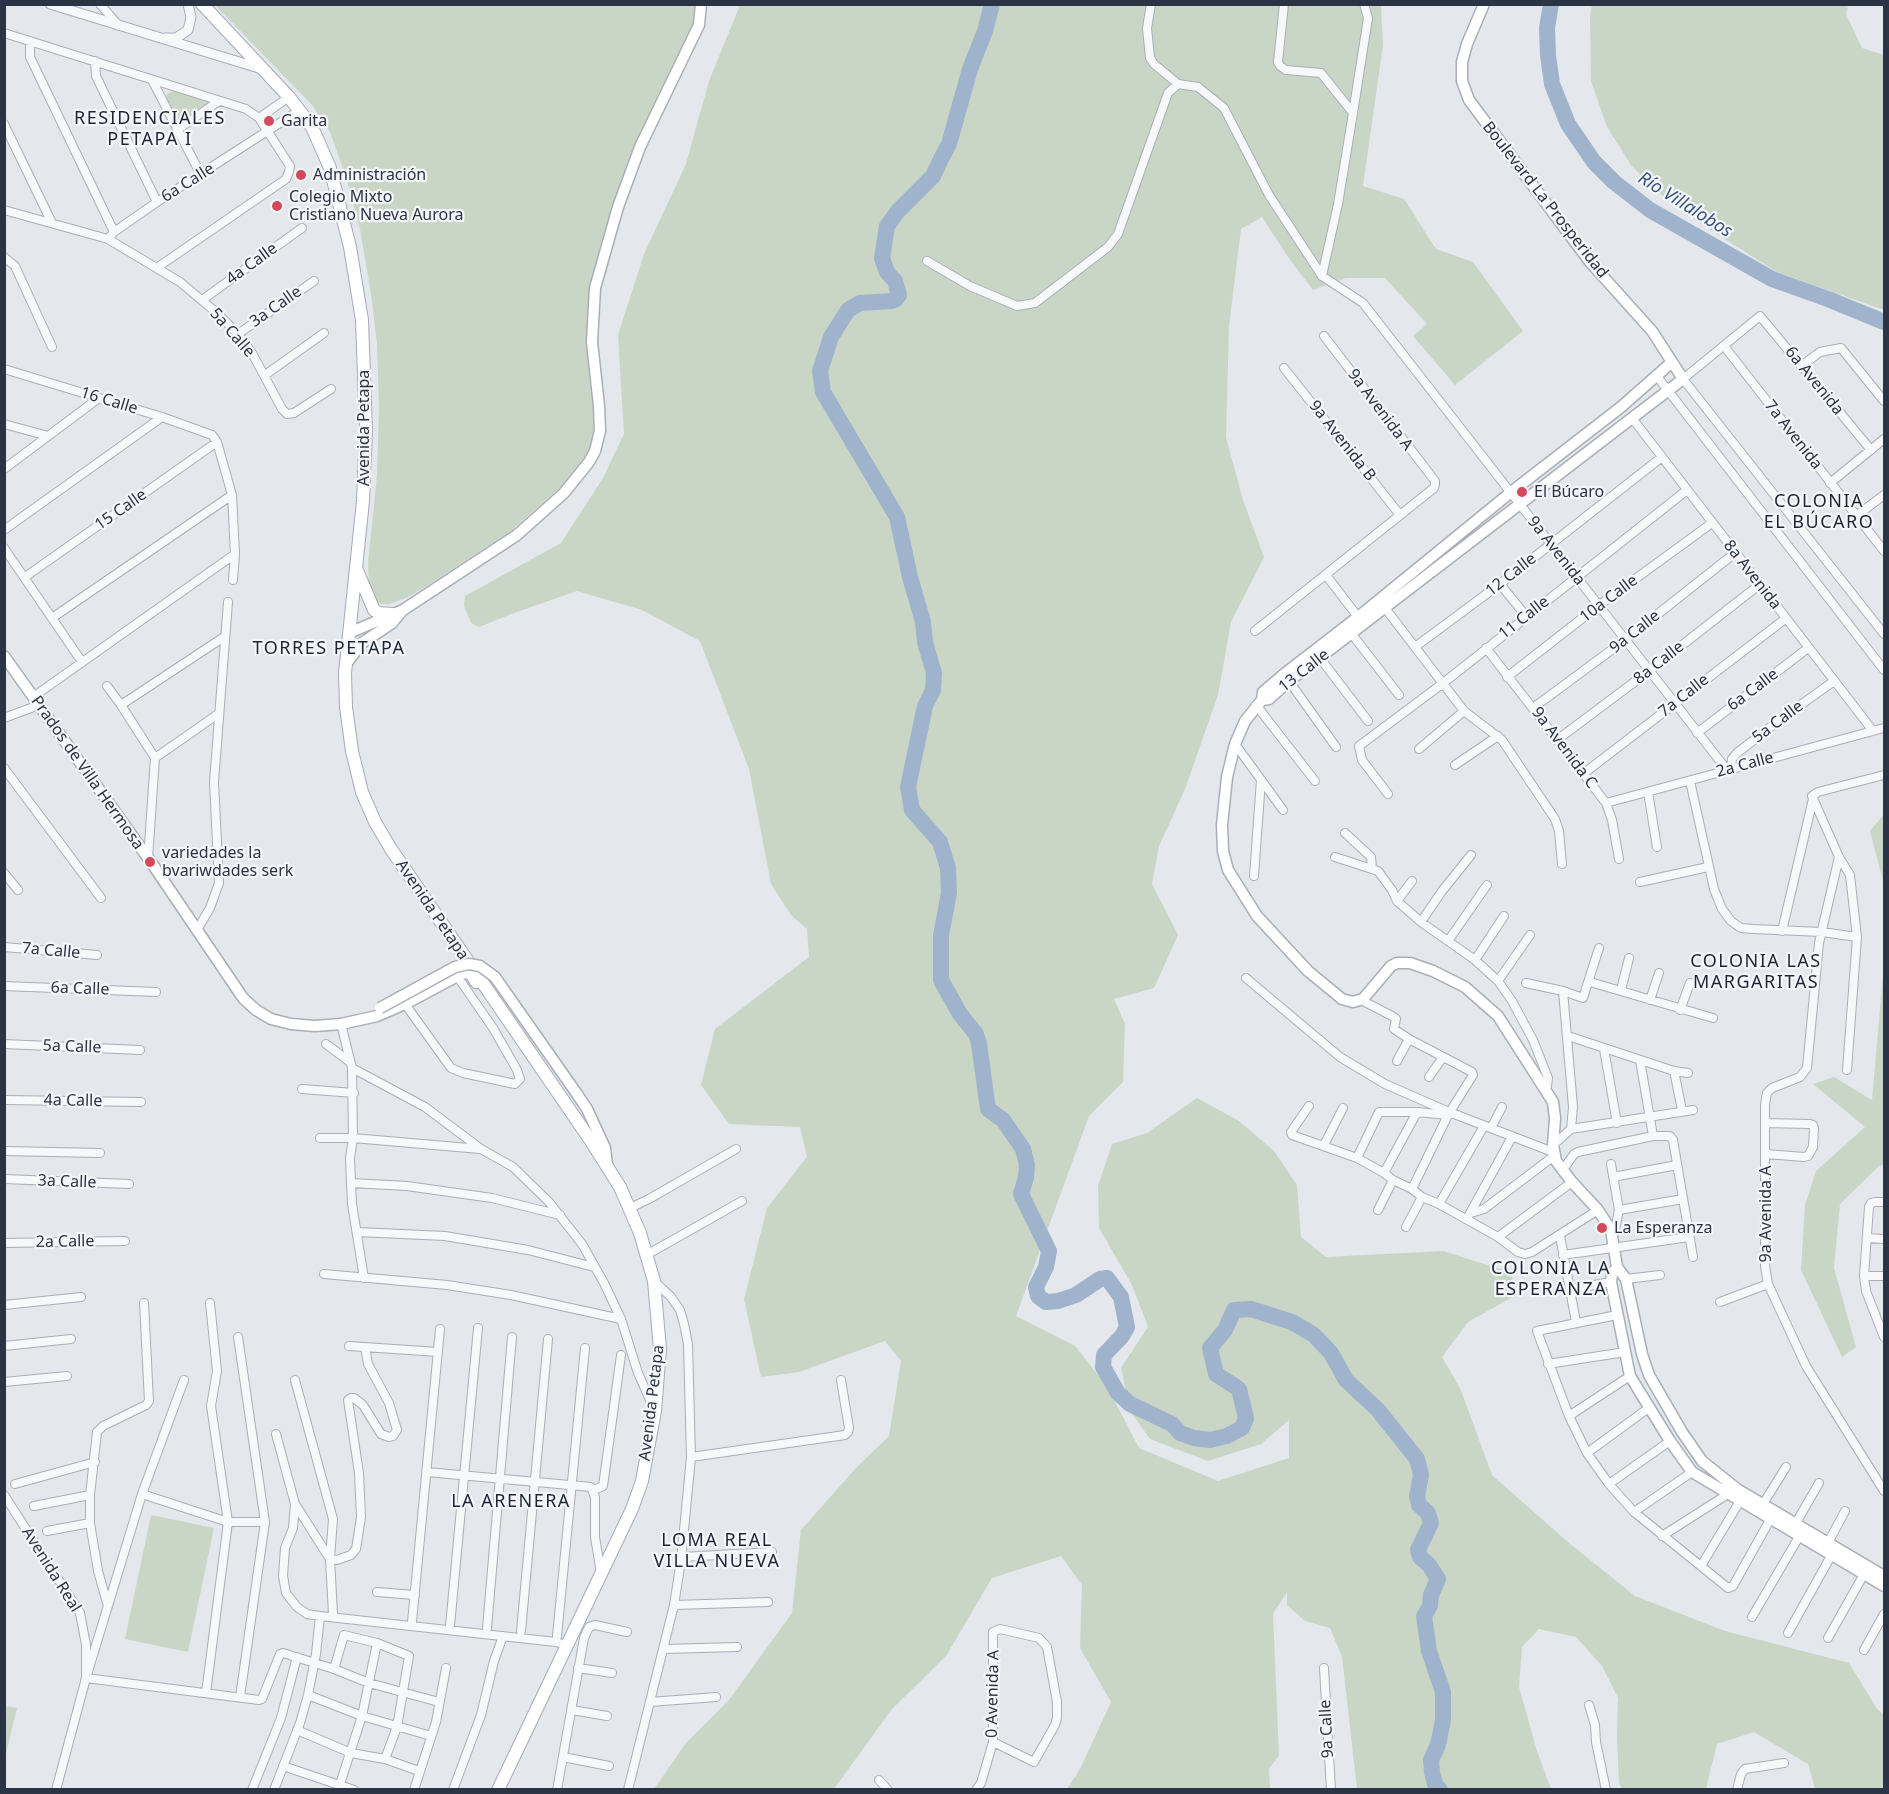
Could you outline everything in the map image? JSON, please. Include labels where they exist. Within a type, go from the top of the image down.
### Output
[{"type":"main road","name":"Avenida Petapa","points":[[202,4],[289,97],[321,143],[330,168],[350,248],[362,320],[365,461],[346,664],[346,707],[358,780],[370,812],[391,849],[607,1166],[630,1208],[648,1254],[654,1281],[660,1342],[655,1411],[645,1466],[636,1498],[573,1632],[561,1640],[498,1790]]},
{"type":"main road","points":[[350,633],[397,612],[517,535],[577,479],[595,451],[600,431],[600,406],[592,342],[595,288],[618,207],[640,147],[699,25],[701,4]]},
{"type":"main road","name":"Boulevard La Prosperidad","points":[[1485,4],[1467,44],[1462,63],[1462,81],[1469,100],[1590,262],[1652,331],[1683,379]]},
{"type":"main road","name":"13 Calle","points":[[1259,702],[1263,692],[1276,681],[1361,620],[1510,493],[1621,407],[1671,363]]},
{"type":"main road","name":"13 Calle","points":[[1259,702],[1269,699],[1351,633],[1361,620],[1385,608],[1683,379]]},
{"type":"main road","points":[[356,568],[372,607],[379,613],[397,612]]},
{"type":"main road","points":[[346,664],[362,643],[392,623],[397,612]]},
{"type":"main road","name":"Prados de Villa Hermosa","points":[[4,656],[243,998],[270,1019],[315,1026],[354,1022],[377,1016],[405,1004],[458,976]]},
{"type":"main road","points":[[1259,702],[1245,721],[1235,744],[1227,777],[1222,825],[1223,851],[1228,870],[1257,916],[1308,971],[1342,999],[1353,1002],[1361,1000],[1397,963],[1415,964],[1453,980],[1475,994],[1498,1016],[1555,1109],[1553,1151],[1562,1171],[1598,1210],[1611,1230],[1617,1267],[1626,1279],[1642,1354],[1649,1375],[1682,1432],[1702,1461],[1737,1489],[1796,1523],[1864,1574],[1884,1586]]},
{"type":"main road","points":[[354,1022],[455,967],[470,964],[480,966],[495,977],[578,1094],[605,1148],[607,1166]]},
{"type":"main road","points":[[458,976],[467,972],[475,982],[484,986]]},
{"type":"main road","points":[[1617,1267],[1612,1274],[1611,1282],[1630,1376],[1692,1472],[1800,1535],[1884,1576]]},
{"type":"street","points":[[50,4],[262,69]]},
{"type":"street","points":[[100,4],[119,26]]},
{"type":"street","points":[[156,38],[176,38],[188,30],[191,17],[188,4]]},
{"type":"street","points":[[1151,4],[1147,28],[1150,58],[1178,84],[1198,87],[1224,108],[1269,195],[1322,276]]},
{"type":"street","points":[[1284,4],[1278,62],[1280,66],[1286,70],[1321,73],[1353,113]]},
{"type":"street","points":[[1322,276],[1338,204],[1368,18],[1364,4]]},
{"type":"street","points":[[4,33],[249,110],[259,118],[290,166],[286,179],[158,267]]},
{"type":"street","points":[[30,41],[30,57],[114,232]]},
{"type":"street","points":[[94,61],[96,76],[157,202]]},
{"type":"street","points":[[152,80],[201,175]]},
{"type":"street","points":[[927,261],[970,286],[1017,306],[1035,303],[1056,289],[1108,247],[1118,234],[1162,105],[1168,93],[1178,84]]},
{"type":"street","points":[[259,118],[289,97]]},
{"type":"street","points":[[177,130],[219,101]]},
{"type":"street","points":[[270,110],[280,123]]},
{"type":"street","name":"6a Calle","points":[[108,239],[114,232],[157,202],[300,110]]},
{"type":"street","points":[[4,124],[52,223]]},
{"type":"street","name":"5a Calle","points":[[4,210],[108,239],[158,267],[202,300],[237,334],[265,375],[282,409],[288,414],[294,413],[331,389]]},
{"type":"street","name":"4a Calle","points":[[202,300],[302,228]]},
{"type":"street","points":[[7,258],[15,266],[52,347]]},
{"type":"street","name":"9a Avenida","points":[[1322,276],[1363,303],[1674,704],[1729,769]]},
{"type":"street","name":"3a Calle","points":[[237,334],[314,281]]},
{"type":"street","name":"6a Avenida","points":[[1724,346],[1760,315],[1871,450]]},
{"type":"street","points":[[265,375],[324,333]]},
{"type":"street","name":"9a Avenida A","points":[[1324,336],[1435,482],[1435,485],[1400,515]]},
{"type":"street","points":[[1724,346],[1683,379],[1884,634]]},
{"type":"street","name":"7a Avenida","points":[[1724,346],[1884,550]]},
{"type":"street","points":[[1801,366],[1820,352],[1841,348],[1884,401]]},
{"type":"street","name":"9a Avenida B","points":[[1284,368],[1400,515]]},
{"type":"street","name":"16 Calle","points":[[4,369],[162,417],[215,439]]},
{"type":"street","points":[[1656,375],[1884,670]]},
{"type":"street","points":[[4,469],[99,398]]},
{"type":"street","points":[[4,530],[162,417]]},
{"type":"street","name":"8a Avenida","points":[[1632,418],[1873,731]]},
{"type":"street","points":[[4,424],[48,436]]},
{"type":"street","points":[[215,439],[232,495],[235,554],[233,579]]},
{"type":"street","name":"15 Calle","points":[[25,577],[215,439]]},
{"type":"street","points":[[1830,483],[1884,439]]},
{"type":"street","name":"12 Calle","points":[[1415,647],[1500,584],[1662,457]]},
{"type":"street","name":"11 Calle","points":[[1388,794],[1362,760],[1359,746],[1442,684],[1688,490]]},
{"type":"street","points":[[52,618],[232,495]]},
{"type":"street","points":[[1856,516],[1884,495]]},
{"type":"street","points":[[1255,631],[1400,515]]},
{"type":"street","name":"10a Calle","points":[[1507,677],[1598,606],[1712,523]]},
{"type":"street","points":[[4,548],[82,662]]},
{"type":"street","points":[[4,718],[36,701],[82,662],[235,554]]},
{"type":"street","name":"9a Calle","points":[[1533,708],[1735,554]]},
{"type":"street","points":[[1326,575],[1361,620]]},
{"type":"street","points":[[1500,584],[1526,616]]},
{"type":"street","name":"8a Calle","points":[[1557,740],[1759,585]]},
{"type":"street","points":[[197,930],[210,908],[219,883],[214,802],[218,714],[228,603]]},
{"type":"street","points":[[1385,608],[1464,711],[1498,736],[1555,819],[1559,831],[1562,864]]},
{"type":"street","name":"7a Calle","points":[[1583,774],[1785,619]]},
{"type":"street","points":[[1351,633],[1400,695]]},
{"type":"street","points":[[121,705],[224,637]]},
{"type":"street","name":"9a Avenida C","points":[[1486,648],[1606,803],[1612,820],[1619,859]]},
{"type":"street","name":"6a Calle","points":[[1697,733],[1808,648]]},
{"type":"street","points":[[1320,658],[1368,721]]},
{"type":"street","points":[[1289,681],[1336,747]]},
{"type":"street","name":"5a Calle","points":[[1729,769],[1737,753],[1834,681]]},
{"type":"street","points":[[107,686],[155,758],[148,859]]},
{"type":"street","points":[[1259,702],[1315,781]]},
{"type":"street","points":[[1419,749],[1464,711]]},
{"type":"street","points":[[155,758],[218,714]]},
{"type":"street","name":"2a Calle","points":[[1606,803],[1884,728]]},
{"type":"street","points":[[1455,765],[1498,736]]},
{"type":"street","points":[[1235,744],[1283,810]]},
{"type":"street","points":[[4,768],[101,898]]},
{"type":"street","points":[[1782,931],[1813,794],[1884,775]]},
{"type":"street","points":[[1254,876],[1261,780]]},
{"type":"street","points":[[1690,781],[1708,867],[1722,909],[1731,921],[1742,928],[1822,932],[1857,937]]},
{"type":"street","points":[[1648,792],[1658,847]]},
{"type":"street","points":[[1813,799],[1839,857],[1850,875],[1857,937],[1847,1070]]},
{"type":"street","points":[[1345,833],[1371,857],[1372,868]]},
{"type":"street","points":[[1421,922],[1471,855]]},
{"type":"street","points":[[1335,857],[1378,871],[1397,901],[1421,922],[1475,960],[1498,981],[1512,1001],[1533,1040],[1548,1077],[1547,1086],[1544,1088]]},
{"type":"street","points":[[1822,932],[1839,857]]},
{"type":"street","points":[[1640,882],[1708,867]]},
{"type":"street","points":[[4,873],[18,890]]},
{"type":"street","points":[[1397,901],[1412,881]]},
{"type":"street","points":[[1448,940],[1487,885]]},
{"type":"street","points":[[1475,960],[1504,916]]},
{"type":"street","name":"9a Avenida A","points":[[1822,932],[1817,956],[1807,1068],[1800,1077],[1772,1088],[1767,1093],[1765,1266],[1768,1284],[1806,1366],[1884,1491]]},
{"type":"street","points":[[1498,981],[1530,935]]},
{"type":"street","name":"7a Calle","points":[[4,947],[97,955]]},
{"type":"street","points":[[1526,983],[1583,998],[1599,948]]},
{"type":"street","points":[[1620,990],[1629,958]]},
{"type":"street","points":[[1650,1000],[1659,973]]},
{"type":"street","points":[[405,1004],[451,1068],[505,1083],[516,1083],[520,1079],[517,1070],[493,1028],[458,976]]},
{"type":"street","points":[[1246,978],[1340,1058],[1385,1084],[1448,1114],[1553,1151]]},
{"type":"street","points":[[1590,982],[1713,1018]]},
{"type":"street","points":[[1680,1010],[1690,983]]},
{"type":"street","name":"6a Calle","points":[[4,986],[156,992]]},
{"type":"street","points":[[1469,1216],[1484,1209],[1553,1151],[1571,1129],[1573,1107],[1563,991]]},
{"type":"street","points":[[1361,1000],[1394,1017],[1396,1020],[1394,1029],[1472,1072],[1473,1075],[1448,1114],[1412,1189]]},
{"type":"street","points":[[342,1024],[351,1065],[354,1093],[350,1158],[351,1183],[364,1278]]},
{"type":"street","points":[[1568,1036],[1674,1071],[1688,1073]]},
{"type":"street","points":[[1397,1061],[1409,1039]]},
{"type":"street","name":"5a Calle","points":[[4,1044],[140,1050]]},
{"type":"street","points":[[326,1044],[351,1065],[425,1107],[481,1149],[513,1167],[549,1202],[582,1244],[621,1319],[638,1372],[655,1411]]},
{"type":"street","points":[[1604,1049],[1617,1123]]},
{"type":"street","points":[[1429,1077],[1443,1057]]},
{"type":"street","points":[[1640,1060],[1653,1136]]},
{"type":"street","points":[[1674,1071],[1682,1110]]},
{"type":"street","points":[[302,1089],[354,1093]]},
{"type":"street","name":"4a Calle","points":[[4,1100],[141,1102]]},
{"type":"street","points":[[1309,1106],[1291,1133],[1357,1158],[1422,1197],[1469,1216],[1518,1252],[1525,1254],[1532,1252],[1598,1210]]},
{"type":"street","points":[[1438,1204],[1502,1107]]},
{"type":"street","points":[[1324,1145],[1343,1108]]},
{"type":"street","points":[[1571,1129],[1693,1110]]},
{"type":"street","points":[[1357,1158],[1379,1112],[1448,1114]]},
{"type":"street","points":[[1384,1173],[1417,1112]]},
{"type":"street","points":[[1765,1122],[1810,1124],[1814,1128],[1813,1147],[1808,1156],[1766,1154]]},
{"type":"street","points":[[1562,1171],[1575,1153],[1653,1136],[1670,1136],[1673,1140],[1693,1257]]},
{"type":"street","points":[[320,1137],[353,1137],[481,1149]]},
{"type":"street","points":[[1469,1216],[1512,1137]]},
{"type":"street","points":[[630,1208],[736,1149]]},
{"type":"street","points":[[4,1151],[100,1153]]},
{"type":"street","points":[[1611,1164],[1619,1210],[1616,1225],[1611,1230]]},
{"type":"street","points":[[1613,1176],[1677,1165]]},
{"type":"street","name":"3a Calle","points":[[4,1179],[129,1184]]},
{"type":"street","points":[[1378,1210],[1393,1180]]},
{"type":"street","points":[[1498,1238],[1572,1182]]},
{"type":"street","points":[[351,1183],[407,1186],[492,1198],[560,1215]]},
{"type":"street","points":[[1406,1227],[1422,1197]]},
{"type":"street","points":[[1619,1210],[1683,1199]]},
{"type":"street","points":[[648,1254],[742,1201]]},
{"type":"street","points":[[1884,1202],[1871,1203],[1869,1207],[1864,1276],[1866,1291],[1881,1317],[1884,1337]]},
{"type":"street","points":[[357,1232],[445,1236],[528,1250],[594,1267]]},
{"type":"street","points":[[1560,1236],[1576,1322]]},
{"type":"street","points":[[1563,1255],[1689,1237]]},
{"type":"street","points":[[1867,1238],[1884,1239]]},
{"type":"street","name":"2a Calle","points":[[4,1243],[125,1241]]},
{"type":"street","points":[[324,1274],[468,1288],[621,1319]]},
{"type":"street","points":[[1626,1279],[1660,1275]]},
{"type":"street","points":[[1864,1276],[1884,1276]]},
{"type":"street","points":[[628,1790],[674,1605],[682,1557],[691,1457],[688,1344],[684,1324],[680,1310],[671,1297],[654,1281]]},
{"type":"street","points":[[1571,1289],[1611,1282]]},
{"type":"street","points":[[1720,1302],[1768,1284]]},
{"type":"street","points":[[4,1305],[81,1297]]},
{"type":"street","points":[[107,1604],[98,1572],[90,1523],[90,1495],[98,1429],[146,1405],[149,1401],[144,1303]]},
{"type":"street","points":[[206,1693],[228,1522],[211,1406],[217,1371],[210,1303]]},
{"type":"street","points":[[1617,1315],[1537,1331],[1569,1416],[1587,1453],[1609,1484],[1662,1536],[1728,1588],[1733,1586],[1771,1518]]},
{"type":"street","points":[[450,1626],[478,1328]]},
{"type":"street","points":[[412,1622],[440,1329]]},
{"type":"street","points":[[238,1337],[266,1522],[240,1697]]},
{"type":"street","points":[[487,1628],[512,1337]]},
{"type":"street","points":[[4,1346],[71,1339]]},
{"type":"street","points":[[521,1631],[548,1339]]},
{"type":"street","points":[[349,1346],[438,1352]]},
{"type":"street","points":[[276,1434],[295,1504],[326,1555],[330,1559],[337,1560],[351,1555],[356,1548],[361,1517],[359,1473],[348,1400],[354,1398],[363,1405],[381,1434],[389,1437],[398,1430],[389,1403],[368,1364],[365,1347]]},
{"type":"street","points":[[295,1504],[292,1528],[285,1548],[286,1593],[297,1607],[307,1614],[503,1636],[561,1640],[572,1484],[585,1348]]},
{"type":"street","points":[[1548,1364],[1625,1352]]},
{"type":"street","points":[[594,1490],[603,1486],[621,1355]]},
{"type":"street","points":[[4,1382],[67,1376]]},
{"type":"street","points":[[1569,1416],[1630,1376]]},
{"type":"street","points":[[184,1380],[142,1494],[86,1678],[261,1700],[280,1654],[297,1657],[369,1683],[439,1702]]},
{"type":"street","points":[[295,1380],[333,1519],[330,1559],[333,1614]]},
{"type":"street","points":[[691,1457],[845,1435],[849,1428],[841,1380]]},
{"type":"street","points":[[1587,1453],[1650,1407]]},
{"type":"street","points":[[1609,1484],[1670,1441]]},
{"type":"street","points":[[15,1484],[94,1462]]},
{"type":"street","points":[[1763,1504],[1785,1467]]},
{"type":"street","points":[[427,1472],[588,1485],[594,1490],[596,1503],[595,1537],[601,1574]]},
{"type":"street","points":[[1635,1512],[1692,1472]]},
{"type":"street","points":[[1796,1523],[1819,1484]]},
{"type":"street","points":[[142,1494],[228,1522],[266,1522]]},
{"type":"street","points":[[1662,1536],[1728,1494]]},
{"type":"street","name":"Avenida Real","points":[[4,1495],[80,1613],[86,1645],[86,1678],[56,1790]]},
{"type":"street","points":[[34,1506],[90,1495]]},
{"type":"street","points":[[1701,1566],[1740,1501]]},
{"type":"street","points":[[1788,1633],[1830,1549],[1845,1511]]},
{"type":"street","points":[[46,1531],[90,1523]]},
{"type":"street","points":[[1752,1617],[1800,1535]]},
{"type":"street","points":[[682,1557],[772,1552]]},
{"type":"street","points":[[1828,1638],[1864,1574]]},
{"type":"street","points":[[376,1592],[416,1595]]},
{"type":"street","points":[[674,1605],[768,1602]]},
{"type":"street","points":[[1864,1650],[1884,1614]]},
{"type":"street","points":[[274,1790],[308,1695],[320,1616]]},
{"type":"street","points":[[557,1790],[578,1668],[589,1627],[627,1632]]},
{"type":"street","name":"0 Avenida A","points":[[976,1790],[981,1783],[993,1742],[993,1632],[1000,1629],[1039,1638],[1047,1647],[1057,1702],[1057,1718],[1034,1762],[993,1742]]},
{"type":"street","points":[[573,1632],[583,1644]]},
{"type":"street","points":[[334,1669],[343,1636],[377,1643],[409,1656],[397,1727],[385,1759]]},
{"type":"street","points":[[453,1790],[481,1715],[494,1661],[503,1636]]},
{"type":"street","points":[[340,1784],[362,1716],[377,1643]]},
{"type":"street","points":[[664,1649],[737,1647]]},
{"type":"street","points":[[252,1790],[281,1718],[297,1657]]},
{"type":"street","points":[[414,1790],[436,1722],[446,1668]]},
{"type":"street","points":[[578,1668],[612,1673]]},
{"type":"street","name":"9a Calle","points":[[1324,1668],[1331,1790]]},
{"type":"street","points":[[308,1695],[362,1716],[431,1736]]},
{"type":"street","points":[[650,1702],[716,1697]]},
{"type":"street","points":[[1589,1705],[1595,1725],[1596,1742],[1606,1790]]},
{"type":"street","points":[[572,1710],[607,1716]]},
{"type":"street","points":[[297,1730],[351,1753],[385,1759],[419,1771]]},
{"type":"street","points":[[563,1757],[609,1766]]},
{"type":"street","points":[[1737,1790],[1741,1774],[1745,1769],[1784,1763]]},
{"type":"street","points":[[283,1766],[354,1790]]},
{"type":"street","points":[[879,1780],[888,1790]]},
{"type":"green space","points":[[215,5],[697,5],[697,24],[640,147],[595,288],[599,406],[589,462],[511,531],[425,587],[406,598],[389,604],[376,602],[369,586],[368,563],[377,475],[379,405],[377,344],[360,229],[346,177],[330,132],[312,105]]},
{"type":"green space","points":[[740,5],[1381,5],[1383,45],[1363,186],[1404,199],[1436,249],[1473,262],[1523,331],[1455,385],[1413,336],[1427,324],[1385,278],[1346,278],[1313,290],[1262,217],[1241,229],[1229,326],[1226,437],[1243,500],[1264,557],[1231,622],[1218,695],[1185,789],[1159,846],[1152,884],[1178,935],[1154,988],[1114,999],[1125,1024],[1123,1082],[1089,1116],[1016,1316],[1075,1346],[1107,1386],[1139,1448],[1218,1481],[1289,1458],[1289,1420],[1261,1444],[1208,1461],[1150,1439],[1130,1411],[1121,1368],[1148,1327],[1132,1285],[1099,1228],[1098,1186],[1112,1144],[1147,1133],[1197,1098],[1239,1121],[1274,1151],[1297,1185],[1301,1237],[1326,1257],[1443,1251],[1510,1272],[1518,1294],[1468,1322],[1442,1357],[1460,1388],[1492,1475],[1569,1543],[1635,1596],[1725,1631],[1849,1663],[1877,1709],[1884,1715],[1884,1789],[1815,1789],[1808,1764],[1754,1732],[1717,1744],[1706,1789],[1622,1789],[1619,1783],[1618,1698],[1602,1666],[1576,1637],[1539,1629],[1522,1647],[1519,1687],[1537,1751],[1551,1789],[1357,1789],[1342,1657],[1330,1628],[1305,1621],[1287,1605],[1287,1592],[1273,1614],[1279,1755],[1269,1769],[1270,1789],[1067,1789],[1080,1769],[1111,1702],[1080,1648],[1082,1585],[1061,1556],[992,1578],[946,1656],[892,1709],[834,1789],[654,1789],[686,1743],[729,1700],[792,1613],[801,1530],[856,1468],[889,1436],[901,1361],[885,1341],[799,1372],[761,1377],[744,1299],[767,1208],[807,1157],[800,1127],[729,1124],[701,1085],[715,1029],[809,957],[807,929],[791,915],[771,884],[749,769],[700,641],[642,610],[577,591],[479,627],[471,623],[464,606],[465,596],[561,543],[603,478],[624,434],[618,335],[644,254],[686,164],[709,81]]},
{"type":"green space","points":[[1592,5],[1848,5],[1846,14],[1862,48],[1884,55],[1884,310],[1777,272],[1701,224],[1659,193],[1631,165],[1607,127],[1591,81],[1590,15]]},
{"type":"green space","points":[[173,91],[211,102],[181,122],[166,99],[167,94]]},
{"type":"green space","points":[[1884,814],[1884,885],[1870,831]]},
{"type":"green space","points":[[1884,964],[1884,1165],[1879,1166],[1840,1204],[1834,1268],[1856,1347],[1842,1357],[1801,1270],[1805,1205],[1816,1171],[1865,1127],[1813,1084],[1834,1077],[1872,1100]]},
{"type":"green space","points":[[151,1515],[214,1528],[188,1652],[125,1639]]},
{"type":"green space","points":[[4,1706],[17,1708],[5,1758]]},
{"type":"waterway","points":[[992,4],[985,31],[970,69],[949,144],[933,176],[898,211],[887,226],[882,258],[887,272],[895,281],[899,295],[892,301],[860,303],[848,310],[831,337],[820,371],[823,392],[897,517],[934,673],[933,690],[925,706],[908,787],[912,810],[940,842],[948,868],[949,893],[941,935],[941,980],[960,1014],[976,1034],[988,1109],[1003,1120],[1023,1149],[1027,1165],[1021,1194],[1049,1251],[1046,1267],[1036,1287],[1038,1296],[1046,1302],[1058,1301],[1076,1295],[1100,1279],[1107,1278],[1121,1297],[1127,1327],[1122,1336],[1104,1355],[1103,1367],[1118,1393],[1130,1404],[1172,1424],[1180,1433],[1194,1438],[1210,1440],[1227,1436],[1242,1428],[1246,1418],[1239,1389],[1216,1374],[1210,1348],[1225,1330],[1234,1310],[1251,1309],[1292,1322],[1314,1335],[1331,1353],[1346,1380],[1378,1410],[1417,1459],[1421,1475],[1417,1496],[1419,1505],[1428,1513],[1431,1523],[1418,1550],[1420,1557],[1429,1565],[1438,1579],[1431,1595],[1430,1606],[1424,1616],[1429,1651],[1443,1692],[1443,1720],[1438,1745],[1431,1760],[1435,1784],[1440,1790]]},
{"type":"waterway","name":"Río Villalobos","points":[[1551,4],[1547,28],[1552,84],[1568,124],[1594,162],[1614,182],[1650,210],[1772,279],[1884,322]]},
{"type":"place","name":"Garita","points":[[269,121]]},
{"type":"place","name":"Administración","points":[[301,175]]},
{"type":"place","name":"Colegio Mixto Cristiano Nueva Aurora","points":[[277,206]]},
{"type":"place","name":"El Búcaro","points":[[1522,492]]},
{"type":"place","name":"variedades la bvariwdades serk","points":[[150,862]]},
{"type":"place","name":"La Esperanza","points":[[1602,1228]]},
{"type":"district","name":"RESIDENCIALES PETAPA I","points":[[150,129]]},
{"type":"district","name":"COLONIA EL BÚCARO","points":[[1819,512]]},
{"type":"district","name":"TORRES PETAPA","points":[[329,649]]},
{"type":"district","name":"COLONIA LAS MARGARITAS","points":[[1756,972]]},
{"type":"district","name":"COLONIA LA ESPERANZA","points":[[1551,1279]]},
{"type":"district","name":"LA ARENERA","points":[[511,1502]]},
{"type":"district","name":"LOMA REAL VILLA NUEVA","points":[[717,1551]]}]
